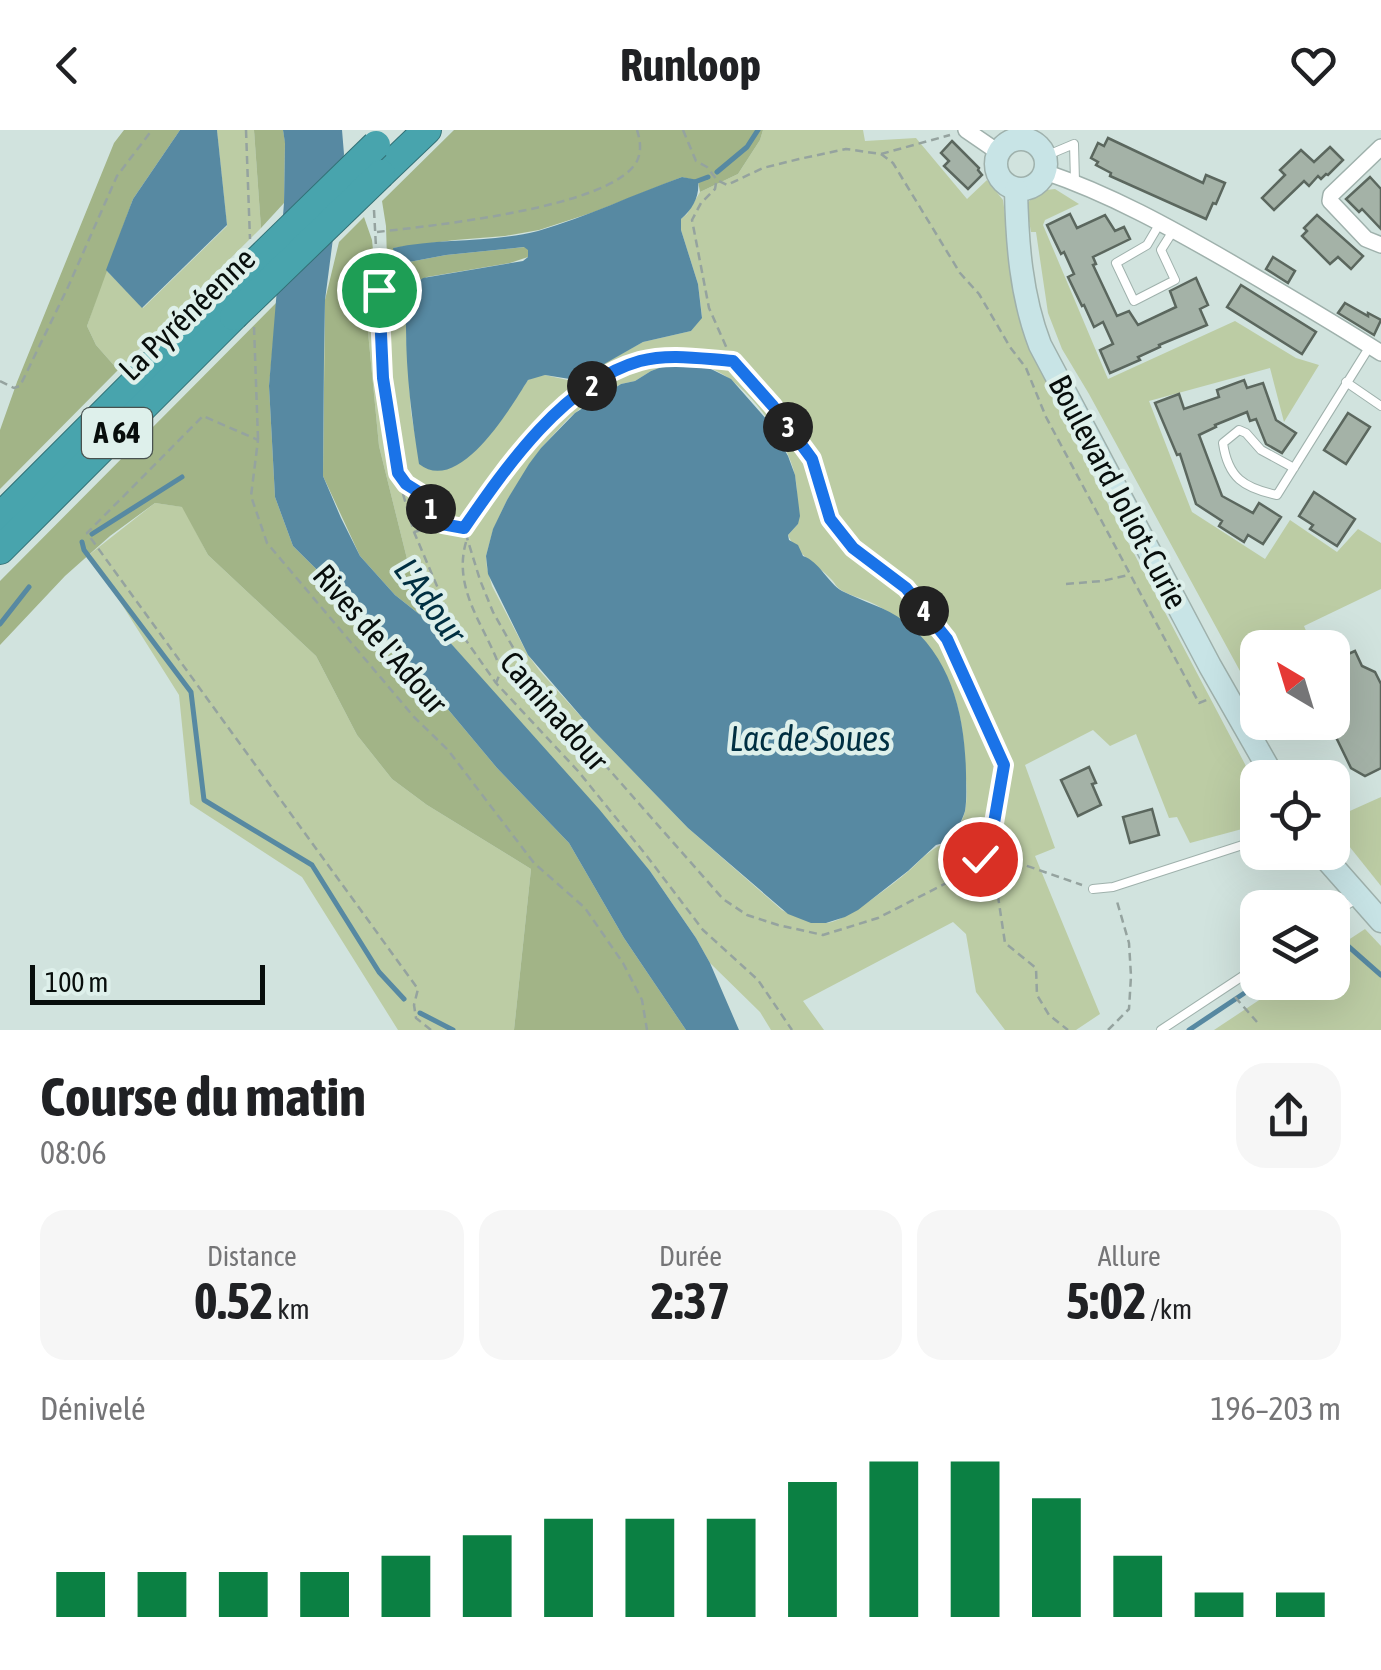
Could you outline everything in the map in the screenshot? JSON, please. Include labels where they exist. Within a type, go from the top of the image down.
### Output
[{"type":"highway","name":"La Pyrénéenne","points":[[0,517],[426,130]]},
{"type":"highway","name":"La Pyrénéenne","points":[[0,550],[383,137]]},
{"type":"main road","points":[[998,152],[1009,141],[1035,148],[1036,184],[1016,188]]},
{"type":"main road","name":"Boulevard Joliot-Curie","points":[[998,152],[998,175],[1002,182],[1016,188],[1018,244],[1031,321],[1040,346],[1264,760]]},
{"type":"main road","points":[[1336,870],[1381,921]]},
{"type":"street","points":[[966,130],[998,152]]},
{"type":"street","points":[[1381,147],[1330,201],[1366,239],[1381,246]]},
{"type":"street","points":[[1035,148],[1075,182],[1166,226],[1375,349]]},
{"type":"lane","points":[[1074,130],[1075,182]]},
{"type":"lane","points":[[1035,148],[1054,152],[1074,144]]},
{"type":"lane","points":[[1166,226],[1161,250],[1175,280],[1134,301],[1116,263],[1147,245],[1166,226]]},
{"type":"lane","points":[[1294,468],[1261,450],[1246,432],[1239,430],[1223,443],[1226,461],[1237,479],[1255,490],[1276,494],[1294,468],[1346,382],[1375,349]]},
{"type":"lane","points":[[1346,382],[1381,406]]},
{"type":"lane","points":[[1093,889],[1240,846]]},
{"type":"lane","points":[[1350,903],[1360,897]]},
{"type":"lane","points":[[1162,1030],[1240,978]]},
{"type":"path","points":[[0,380],[14,388],[20,386],[117,176],[152,130]]},
{"type":"path","points":[[377,232],[552,204],[600,189],[637,161],[641,142],[637,130]]},
{"type":"path","points":[[683,130],[696,161],[727,186],[762,168],[846,149],[881,154],[966,130]]},
{"type":"path","points":[[881,154],[893,163],[960,273],[979,294],[1026,368],[1046,417],[1199,703],[1225,692]]},
{"type":"path","points":[[717,180],[715,189],[692,220],[709,308],[733,361],[812,459],[830,519],[853,548],[906,588],[947,639],[1004,765],[989,852],[962,875],[878,918],[823,935],[778,926],[748,915],[723,899],[561,715],[520,660],[493,612],[466,541],[464,528],[504,470],[545,424],[608,375],[640,361],[668,357],[733,361]]},
{"type":"path","name":"Caminadour","points":[[374,212],[383,378],[398,473],[414,532],[451,619],[496,683],[578,771],[704,930],[758,980],[792,1030]]},
{"type":"path","name":"Rives de l'Adour","points":[[431,1030],[416,1018],[418,988],[87,534],[203,416],[258,440],[251,496],[268,542],[414,717],[448,750],[534,863],[586,908],[630,976],[642,1000],[647,1030]]},
{"type":"path","points":[[398,473],[406,484],[422,494],[442,524]]},
{"type":"path","points":[[414,532],[442,524],[464,528]]},
{"type":"path","points":[[466,541],[462,572],[470,605],[501,671],[496,683]]},
{"type":"path","points":[[1066,584],[1131,574]]},
{"type":"path","points":[[989,852],[1093,889]]},
{"type":"path","points":[[980,859],[996,884],[1005,943],[1036,968],[1037,995],[1049,1014],[1068,1030]]},
{"type":"path","points":[[1108,1030],[1129,1010],[1131,976],[1129,944],[1113,886]]},
{"type":"path","points":[[1234,997],[1257,1022]]},
{"type":"green space","points":[[124,130],[180,130],[133,199],[87,326],[96,345],[118,370],[0,489],[0,430],[114,143]]},
{"type":"green space","points":[[217,130],[254,130],[261,228],[118,370],[96,345],[87,326],[106,270],[143,308],[227,226]]},
{"type":"green space","points":[[254,130],[283,130],[285,142],[284,203],[261,228]]},
{"type":"green space","points":[[454,130],[763,130],[738,174],[700,192],[698,181],[682,177],[539,230],[393,248],[409,262],[528,249],[528,257],[510,263],[417,282],[397,277],[387,259],[382,201]]},
{"type":"green space","points":[[763,130],[863,130],[865,141],[916,138],[967,199],[987,180],[1003,200],[1017,301],[1060,413],[1243,760],[1240,830],[1190,843],[1177,817],[1169,818],[1136,734],[1110,746],[1093,730],[1025,765],[1055,848],[1035,856],[1100,1014],[1076,1030],[1005,1030],[976,992],[966,934],[953,922],[803,1001],[824,1030],[771,1030],[760,1012],[710,963],[650,871],[438,629],[410,571],[379,446],[368,332],[369,281],[374,260],[387,259],[397,277],[417,282],[408,293],[406,335],[411,412],[420,464],[499,423],[528,380],[545,375],[572,381],[643,342],[691,331],[702,317],[698,284],[681,219],[700,192],[738,174]],"holes":[[[670,364],[690,364],[723,374],[763,413],[784,445],[795,476],[798,524],[788,535],[792,542],[839,589],[894,615],[930,648],[943,668],[959,713],[966,799],[955,840],[931,851],[882,892],[834,921],[815,922],[782,910],[688,828],[539,670],[492,586],[487,568],[493,530],[507,500],[541,448],[569,418],[621,384]]]},
{"type":"green space","points":[[1055,189],[1079,204],[1045,220],[1043,225],[1108,379],[1235,321],[1296,358],[1319,365],[1284,422],[1270,368],[1149,401],[1192,512],[1265,559],[1290,520],[1337,552],[1358,529],[1381,543],[1381,589],[1304,626],[1306,630],[1240,630],[1240,671],[1062,349],[1048,313],[1036,232],[1031,232],[1026,205],[1038,191]]},
{"type":"green space","points":[[364,217],[374,260],[369,281],[368,332],[379,446],[410,571],[438,629],[395,595],[360,556],[323,476],[325,300],[339,242]]},
{"type":"green space","points":[[277,302],[269,386],[275,497],[293,546],[401,653],[497,768],[569,843],[624,938],[686,1030],[514,1030],[531,869],[392,779],[357,735],[316,656],[208,555],[182,507],[155,503],[110,536],[65,576],[0,645],[0,581]]},
{"type":"green space","points":[[155,503],[183,507],[208,555],[316,656],[357,735],[392,779],[531,869],[514,1030],[398,1030],[302,877],[190,804],[179,695],[90,554]]},
{"type":"green space","points":[[1381,797],[1381,886],[1350,847],[1350,811]]},
{"type":"green space","points":[[1365,929],[1381,946],[1381,1030],[1214,1030],[1259,1000],[1350,1000],[1350,939]]},
{"type":"water","points":[[180,130],[217,130],[227,225],[142,308],[106,270],[133,199]]},
{"type":"water","points":[[283,130],[342,130],[344,154],[325,300],[323,476],[360,556],[395,595],[438,629],[650,871],[710,963],[739,1030],[686,1030],[624,938],[569,843],[497,768],[401,653],[293,546],[275,497],[269,386],[284,203]]},
{"type":"water","points":[[682,177],[698,180],[695,202],[681,219],[698,284],[702,318],[691,331],[643,342],[576,380],[545,375],[528,380],[497,427],[467,459],[434,471],[419,464],[407,362],[408,293],[423,278],[523,261],[528,250],[524,247],[409,262],[395,260],[393,248],[538,231]]},
{"type":"water","name":"Lac de Soues","points":[[670,364],[709,368],[731,379],[768,421],[795,475],[800,516],[789,540],[837,587],[897,616],[920,636],[944,670],[959,710],[966,797],[955,840],[936,845],[858,910],[826,923],[811,923],[788,914],[688,828],[592,729],[528,655],[488,574],[486,556],[493,529],[541,448],[575,413],[621,384]]},
{"type":"building","points":[[1108,138],[1203,183],[1206,175],[1225,183],[1206,219],[1110,176],[1096,165],[1098,162],[1091,158],[1098,143],[1104,146]]},
{"type":"building","points":[[952,141],[982,175],[968,189],[944,166],[949,161],[941,153]]},
{"type":"building","points":[[1330,147],[1343,160],[1328,175],[1321,179],[1318,176],[1309,186],[1304,181],[1274,210],[1262,198],[1285,175],[1280,170],[1301,150],[1314,162]]},
{"type":"building","points":[[1370,177],[1381,189],[1381,229],[1346,199]]},
{"type":"building","points":[[1070,214],[1077,228],[1105,215],[1115,231],[1124,227],[1130,239],[1093,257],[1093,265],[1117,316],[1129,311],[1138,325],[1176,307],[1170,291],[1196,278],[1208,305],[1200,309],[1207,325],[1159,345],[1138,357],[1140,360],[1110,373],[1100,350],[1113,344],[1103,322],[1094,327],[1082,306],[1068,277],[1074,274],[1047,225]]},
{"type":"building","points":[[1317,215],[1363,256],[1351,269],[1338,257],[1330,264],[1302,236],[1307,231],[1304,228]]},
{"type":"building","points":[[1273,257],[1295,271],[1288,283],[1266,269]]},
{"type":"building","points":[[1241,285],[1316,332],[1302,354],[1227,307]]},
{"type":"building","points":[[1345,303],[1381,320],[1374,335],[1338,313]]},
{"type":"building","points":[[1244,380],[1247,388],[1263,383],[1276,420],[1296,433],[1282,453],[1266,444],[1256,419],[1250,421],[1247,412],[1199,435],[1222,496],[1253,513],[1259,503],[1281,517],[1263,544],[1248,535],[1244,542],[1196,504],[1180,454],[1177,455],[1155,403],[1179,394],[1184,409],[1219,397],[1217,390]]},
{"type":"building","points":[[1348,413],[1370,427],[1346,464],[1324,450]]},
{"type":"building","points":[[1314,492],[1355,519],[1337,546],[1310,529],[1313,525],[1299,516]]},
{"type":"building","points":[[1355,651],[1362,666],[1375,672],[1381,684],[1381,768],[1365,776],[1351,768],[1337,740],[1350,740],[1350,653]]},
{"type":"building","points":[[1089,767],[1101,805],[1078,816],[1061,780]]},
{"type":"building","points":[[1152,809],[1159,835],[1130,843],[1123,817]]},
{"type":"waterway","points":[[717,172],[747,147],[758,130]]},
{"type":"waterway","points":[[692,183],[708,177]]},
{"type":"waterway","points":[[92,534],[182,477]]},
{"type":"waterway","points":[[82,542],[84,550],[191,692],[204,800],[312,865],[379,972],[404,999]]},
{"type":"waterway","points":[[0,624],[29,587]]},
{"type":"waterway","points":[[1350,948],[1381,975]]},
{"type":"waterway","points":[[1189,1030],[1240,996]]},
{"type":"waterway","points":[[420,1013],[453,1030]]},
{"type":"route","points":[[379,290],[383,378],[398,473],[406,484],[422,494],[442,524],[464,528],[504,470],[545,424],[608,375],[640,361],[668,357],[733,361],[812,459],[830,519],[853,548],[906,588],[947,639],[1004,765],[989,852],[980,859]]},
{"type":"water label","name":"L'Adour","points":[[430,601]]}]
